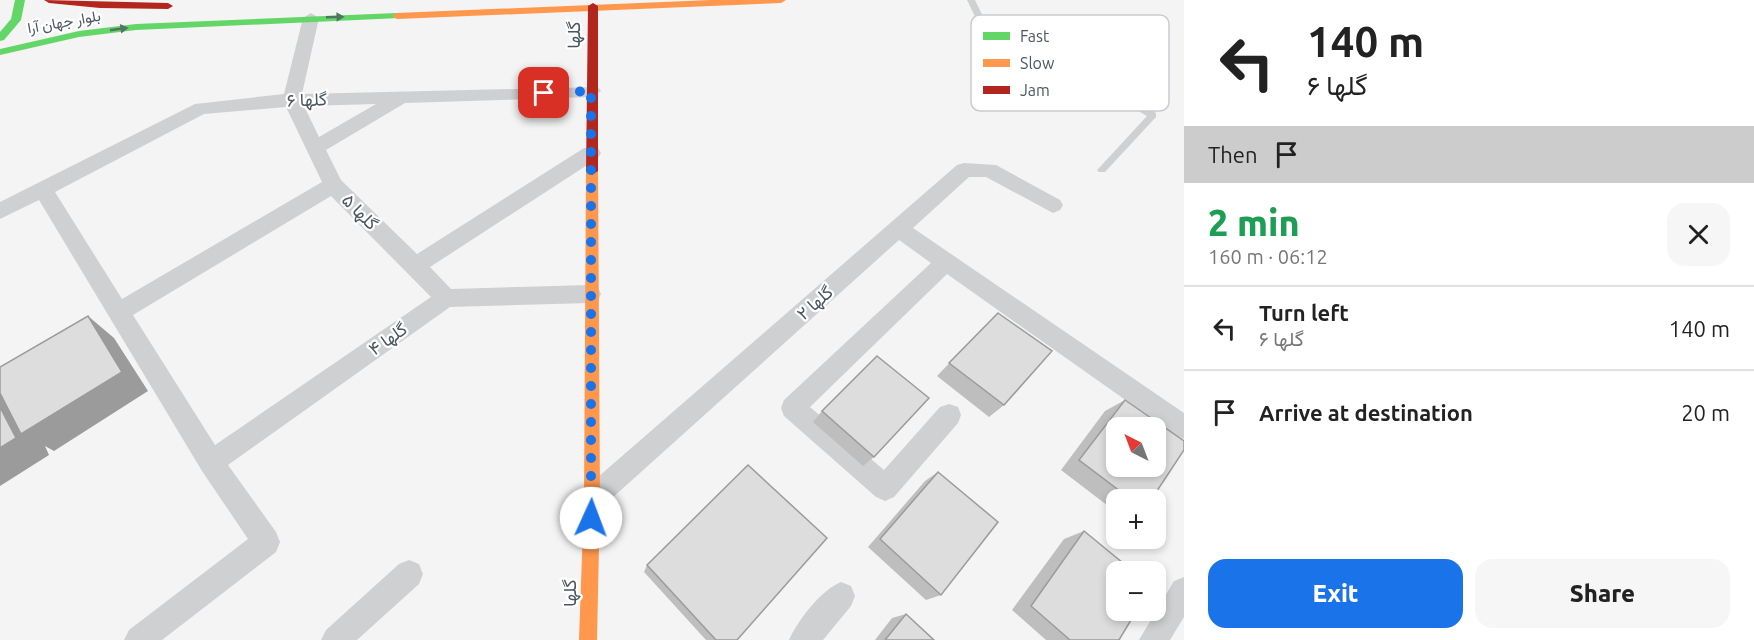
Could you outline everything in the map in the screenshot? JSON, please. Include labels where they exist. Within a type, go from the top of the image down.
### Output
[{"type":"main road","points":[[0,38],[16,20],[20,0]]},
{"type":"main road","name":"بلوار جهان آرا","points":[[49,0],[100,4],[184,5]]},
{"type":"main road","name":"بلوار جهان آرا","points":[[0,52],[79,34],[136,27],[593,6],[781,0]]},
{"type":"main road","points":[[79,34],[70,31],[66,26],[69,19],[88,7],[100,4]]},
{"type":"main road","name":"گلها","points":[[588,640],[592,499],[590,294],[593,6]]},
{"type":"street","points":[[310,18],[292,100],[333,185]]},
{"type":"street","name":"گلها ۶","points":[[0,211],[201,108],[292,100],[591,91]]},
{"type":"street","points":[[315,148],[402,97]]},
{"type":"street","points":[[415,266],[591,153]]},
{"type":"street","name":"گلها ۲","points":[[592,499],[964,170],[989,170],[1053,205]]},
{"type":"street","name":"گلها ۵","points":[[119,312],[333,185],[446,298]]},
{"type":"street","points":[[42,188],[212,462],[266,542],[139,640]]},
{"type":"street","points":[[899,229],[1184,427]]},
{"type":"street","points":[[946,262],[793,408],[885,488],[949,415]]},
{"type":"street","points":[[446,298],[590,294]]},
{"type":"street","name":"گلها ۴","points":[[212,462],[446,298]]},
{"type":"street","points":[[336,640],[409,574]]},
{"type":"street","points":[[1154,640],[1184,591]]},
{"type":"street","points":[[804,640],[841,596]]},
{"type":"lane","points":[[971,0],[978,15]]},
{"type":"lane","points":[[1102,170],[1153,116],[1144,111]]},
{"type":"building","points":[[998,313],[1052,351],[1004,405],[949,363]]},
{"type":"building","points":[[88,316],[122,372],[21,434],[0,393],[0,367]]},
{"type":"building","points":[[877,356],[929,398],[874,457],[822,411]]},
{"type":"building","points":[[1125,400],[1149,417],[1112,417]]},
{"type":"building","points":[[0,407],[16,438],[0,448]]},
{"type":"building","points":[[1106,425],[1106,477],[1166,477],[1166,428],[1184,441],[1184,450],[1158,489],[1117,489],[1079,460]]},
{"type":"building","points":[[748,465],[827,538],[737,640],[716,640],[647,565]]},
{"type":"building","points":[[938,472],[998,522],[941,595],[880,539]]},
{"type":"building","points":[[1084,531],[1121,561],[1106,561],[1106,621],[1130,621],[1119,640],[1070,640],[1031,606]]},
{"type":"building","points":[[906,614],[934,640],[885,640]]},
{"type":"traffic: fast","points":[[0,38],[16,20],[20,0]]},
{"type":"traffic: fast","points":[[0,52],[79,34],[136,27],[397,16]]},
{"type":"traffic: slow","points":[[397,16],[781,0]]},
{"type":"traffic: slow","points":[[588,640],[592,499],[592,171]]},
{"type":"traffic: jam","points":[[49,0],[100,5],[168,6]]},
{"type":"traffic: jam","points":[[592,171],[593,6]]},
{"type":"route","points":[[544,93],[591,91],[591,518]]}]
